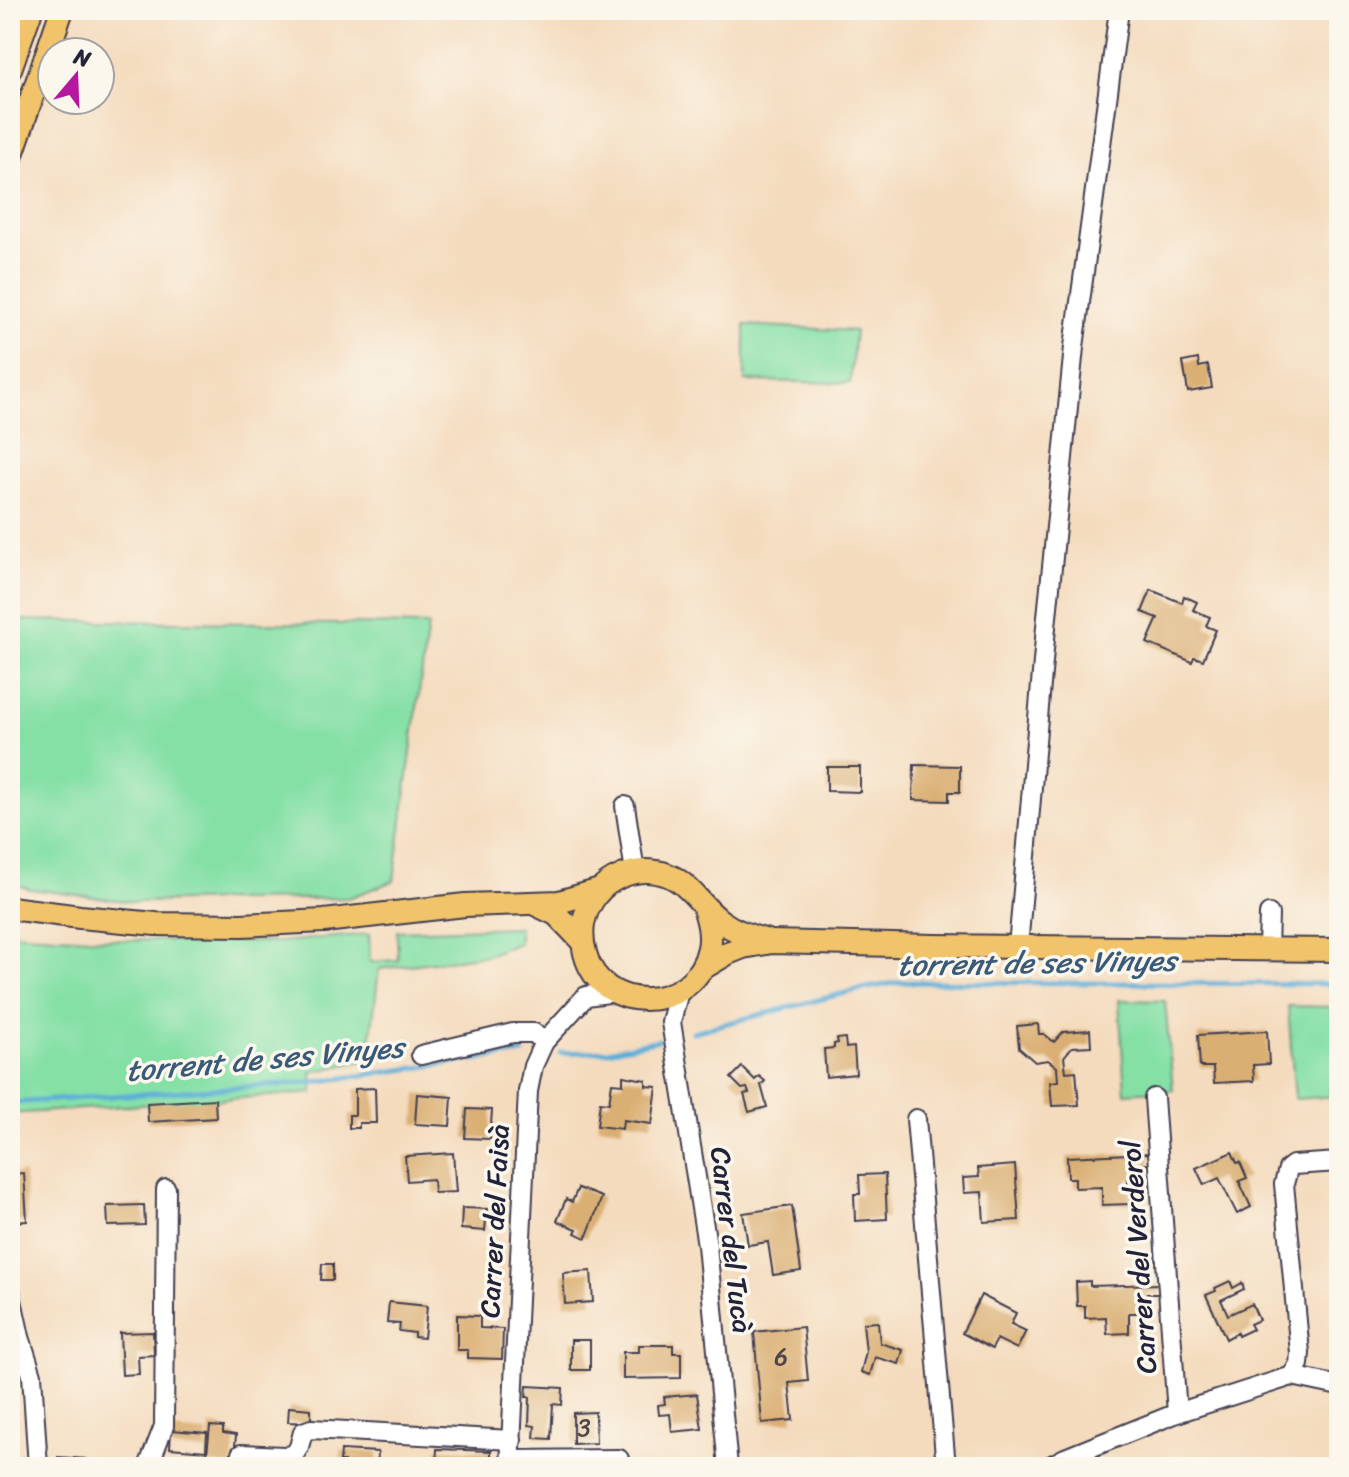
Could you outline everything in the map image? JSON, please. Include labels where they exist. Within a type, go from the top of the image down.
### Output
[{"type":"main road","points":[[10,69],[31,10]]},
{"type":"main road","points":[[10,160],[62,10]]},
{"type":"main road","points":[[584,951],[583,922],[589,905],[600,890],[616,878],[635,872],[656,872],[675,878],[732,929],[772,942]]},
{"type":"main road","points":[[10,908],[156,924],[242,925],[324,921],[465,905],[559,902],[600,890]]},
{"type":"main road","points":[[535,904],[556,914],[584,951],[599,980],[629,998],[644,999],[665,997],[679,991],[701,969],[709,949],[710,927],[704,907]]},
{"type":"main road","points":[[701,969],[743,947],[772,942],[1339,950]]},
{"type":"street","points":[[1018,947],[1074,347],[1119,10]]},
{"type":"street","points":[[625,806],[635,872]]},
{"type":"street","points":[[1268,950],[1269,914]]},
{"type":"street","points":[[584,951],[586,996],[616,992]]},
{"type":"street","name":"Carrer del Tucà","points":[[679,991],[671,1022],[707,1245],[728,1467]]},
{"type":"street","name":"Carrer del Faisà","points":[[510,1463],[528,1091],[533,1066],[544,1042],[586,996]]},
{"type":"street","points":[[644,999],[671,1022]]},
{"type":"street","points":[[421,1055],[513,1033],[534,1033],[544,1042]]},
{"type":"street","name":"Carrer del Verderol","points":[[1154,1098],[1177,1413]]},
{"type":"street","points":[[916,1119],[946,1467]]},
{"type":"street","points":[[1292,1376],[1299,1364],[1300,1353],[1284,1184],[1288,1169],[1293,1165],[1339,1162]]},
{"type":"street","points":[[148,1467],[164,1426],[166,1189]]},
{"type":"street","points":[[10,1291],[32,1375],[38,1467]]},
{"type":"street","points":[[1048,1467],[1177,1413],[1292,1376],[1339,1386]]},
{"type":"street","points":[[240,1467],[241,1454],[294,1455],[303,1432],[311,1429],[512,1440]]},
{"type":"street","points":[[510,1463],[619,1459]]},
{"type":"green space","points":[[745,325],[855,331],[850,383],[745,381]]},
{"type":"green space","points":[[10,620],[428,625],[394,881],[348,898],[133,902],[30,889],[10,882]]},
{"type":"green space","points":[[519,927],[519,943],[487,955],[379,969],[368,1060],[312,1072],[313,1093],[10,1114],[10,933],[121,940],[279,942],[369,934],[370,962],[398,960],[397,931]]},
{"type":"green space","points":[[1119,1000],[1165,1001],[1173,1090],[1125,1093]]},
{"type":"green space","points":[[1288,1006],[1335,1007],[1339,1096],[1295,1099]]},
{"type":"building","points":[[1198,359],[1199,367],[1208,365],[1212,388],[1188,392],[1183,362]]},
{"type":"building","points":[[1151,590],[1182,603],[1184,596],[1197,602],[1193,610],[1210,617],[1206,626],[1216,630],[1203,660],[1194,657],[1192,662],[1147,643],[1158,618],[1142,612]]},
{"type":"building","points":[[914,765],[960,766],[960,792],[949,792],[949,801],[913,800]]},
{"type":"building","points":[[827,767],[860,767],[860,792],[827,791]]},
{"type":"building","points":[[1038,1024],[1039,1034],[1054,1042],[1063,1032],[1090,1030],[1091,1046],[1072,1047],[1064,1057],[1066,1072],[1076,1071],[1079,1105],[1052,1106],[1050,1082],[1058,1081],[1057,1067],[1048,1060],[1035,1062],[1019,1048],[1017,1026]]},
{"type":"building","points":[[1267,1031],[1269,1064],[1253,1065],[1254,1081],[1214,1083],[1213,1067],[1200,1067],[1198,1035]]},
{"type":"building","points":[[845,1038],[846,1048],[854,1047],[856,1074],[826,1077],[824,1049],[834,1048],[837,1039]]},
{"type":"building","points":[[742,1067],[755,1080],[759,1076],[765,1081],[761,1085],[767,1107],[749,1112],[744,1094],[749,1093],[747,1088],[742,1089],[731,1078]]},
{"type":"building","points":[[623,1076],[646,1080],[646,1086],[657,1087],[652,1124],[623,1120],[622,1129],[597,1126],[600,1102],[609,1103],[612,1083],[623,1084]]},
{"type":"building","points":[[375,1088],[376,1123],[359,1123],[359,1128],[349,1128],[349,1115],[355,1115],[355,1089]]},
{"type":"building","points":[[417,1094],[452,1097],[450,1126],[415,1124]]},
{"type":"building","points":[[215,1099],[216,1118],[148,1122],[147,1103]]},
{"type":"building","points":[[467,1109],[492,1110],[490,1139],[465,1138]]},
{"type":"building","points":[[1232,1152],[1247,1178],[1239,1181],[1251,1207],[1237,1214],[1219,1178],[1204,1185],[1196,1168]]},
{"type":"building","points":[[453,1153],[456,1192],[434,1193],[433,1179],[407,1181],[405,1156]]},
{"type":"building","points":[[1150,1153],[1150,1164],[1135,1165],[1135,1179],[1128,1179],[1130,1204],[1102,1205],[1102,1187],[1075,1188],[1075,1178],[1068,1178],[1067,1157]]},
{"type":"building","points":[[1015,1165],[1019,1220],[984,1222],[982,1192],[964,1193],[963,1178],[979,1177],[978,1168]]},
{"type":"building","points":[[24,1173],[27,1221],[13,1222],[10,1174]]},
{"type":"building","points":[[885,1174],[887,1219],[855,1221],[854,1194],[860,1194],[859,1175]]},
{"type":"building","points":[[578,1188],[602,1197],[586,1238],[575,1233],[577,1229],[557,1221],[566,1199],[572,1202]]},
{"type":"building","points":[[144,1205],[145,1225],[108,1226],[107,1206]]},
{"type":"building","points":[[792,1206],[801,1271],[773,1275],[768,1242],[748,1245],[743,1213]]},
{"type":"building","points":[[462,1208],[487,1209],[485,1231],[461,1229]]},
{"type":"building","points":[[322,1264],[333,1264],[333,1280],[321,1280]]},
{"type":"building","points":[[591,1271],[593,1302],[565,1304],[563,1273]]},
{"type":"building","points":[[1090,1281],[1090,1286],[1160,1284],[1161,1294],[1146,1294],[1146,1313],[1129,1313],[1129,1333],[1107,1334],[1106,1317],[1085,1318],[1085,1306],[1077,1306],[1076,1282]]},
{"type":"building","points":[[1230,1281],[1233,1288],[1242,1283],[1244,1289],[1221,1300],[1228,1315],[1252,1304],[1259,1320],[1250,1324],[1253,1329],[1226,1339],[1206,1295]]},
{"type":"building","points":[[981,1295],[1016,1313],[1011,1324],[1026,1331],[1017,1349],[997,1339],[992,1349],[962,1333]]},
{"type":"building","points":[[389,1302],[427,1306],[424,1338],[399,1331],[400,1324],[387,1323]]},
{"type":"building","points":[[457,1315],[480,1316],[480,1328],[503,1329],[502,1359],[468,1358],[468,1350],[457,1350]]},
{"type":"building","points":[[878,1322],[880,1343],[903,1350],[899,1364],[875,1357],[870,1375],[861,1372],[866,1352],[863,1323]]},
{"type":"building","points":[[803,1327],[808,1381],[789,1383],[793,1420],[762,1423],[754,1332]]},
{"type":"building","points":[[153,1332],[154,1355],[138,1356],[139,1374],[122,1375],[120,1333]]},
{"type":"building","points":[[571,1340],[590,1340],[590,1370],[571,1370]]},
{"type":"building","points":[[639,1345],[673,1345],[673,1353],[681,1353],[681,1378],[623,1379],[623,1352],[639,1352]]},
{"type":"building","points":[[527,1386],[563,1388],[562,1405],[553,1404],[551,1439],[534,1438],[535,1426],[529,1425],[530,1397],[526,1397]]},
{"type":"building","points":[[697,1394],[702,1429],[672,1432],[670,1414],[659,1415],[658,1405],[665,1404],[664,1397]]},
{"type":"building","points":[[289,1407],[311,1409],[311,1423],[288,1422]]},
{"type":"building","points":[[10,1412],[17,1413],[12,1466],[10,1466]]},
{"type":"building","points":[[595,1412],[596,1443],[573,1444],[573,1413]]},
{"type":"building","points":[[210,1426],[223,1427],[223,1433],[236,1435],[233,1466],[206,1463]]},
{"type":"building","points":[[171,1430],[207,1433],[206,1451],[170,1448]]},
{"type":"building","points":[[437,1449],[491,1451],[491,1467],[436,1467]]},
{"type":"building","points":[[341,1450],[378,1452],[377,1467],[344,1467],[344,1462],[340,1462]]},
{"type":"building","points":[[58,1457],[86,1459],[85,1467],[57,1467]]},
{"type":"building","points":[[251,1459],[281,1462],[281,1467],[250,1467]]},
{"type":"waterway","name":"torrent de ses Vinyes","points":[[693,1032],[900,982],[1339,984]]},
{"type":"waterway","name":"torrent de ses Vinyes","points":[[561,1053],[608,1051],[659,1040]]},
{"type":"waterway","name":"torrent de ses Vinyes","points":[[10,1103],[314,1082],[523,1053]]}]
